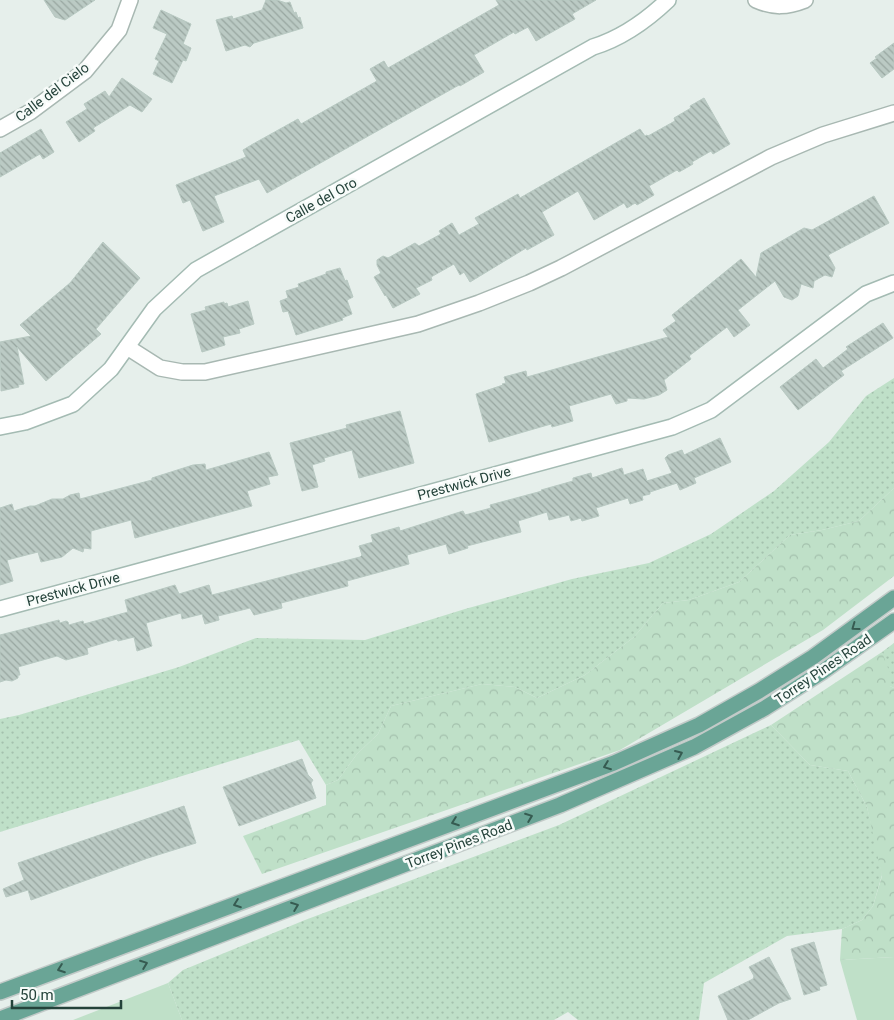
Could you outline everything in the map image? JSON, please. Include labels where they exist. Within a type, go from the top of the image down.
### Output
[{"type":"main road","name":"Torrey Pines Road","points":[[0,992],[614,763],[699,726],[813,657],[894,598]]},
{"type":"main road","name":"Torrey Pines Road","points":[[0,1019],[550,809],[694,747],[765,708],[822,672],[894,621]]},
{"type":"street","name":"Calle del Cielo","points":[[0,129],[30,112],[85,71],[119,30],[130,0]]},
{"type":"street","name":"Calle del Oro","points":[[0,427],[25,422],[73,404],[111,370],[154,309],[196,270],[584,52],[605,43],[648,19],[668,0]]},
{"type":"street","points":[[756,0],[767,5],[788,6],[805,0]]},
{"type":"street","points":[[127,347],[160,368],[182,372],[205,372],[418,324],[529,283],[771,157],[823,135],[894,113]]},
{"type":"street","name":"Prestwick Drive","points":[[0,609],[672,427],[711,410],[866,294],[894,284]]},
{"type":"green space","points":[[894,378],[894,488],[859,521],[790,535],[739,582],[689,600],[663,603],[634,637],[585,675],[537,698],[515,687],[482,684],[391,706],[378,734],[357,754],[338,780],[326,785],[299,740],[0,832],[0,719],[179,667],[256,638],[365,640],[572,579],[649,563],[711,534],[774,491],[829,442],[866,396]]},
{"type":"green space","points":[[894,488],[894,576],[823,630],[620,750],[262,874],[243,836],[326,805],[326,785],[338,780],[357,754],[378,734],[391,706],[482,684],[515,687],[537,698],[585,675],[634,637],[663,603],[689,600],[739,582],[790,535],[859,521]]},
{"type":"green space","points":[[894,643],[894,688],[890,686],[882,652]]},
{"type":"green space","points":[[882,652],[891,676],[890,686],[894,688],[894,957],[840,960],[842,929],[862,920],[873,906],[882,876],[867,807],[848,771],[810,765],[771,725]]},
{"type":"green space","points":[[771,725],[810,765],[848,771],[867,807],[882,875],[873,906],[862,920],[842,929],[787,936],[704,983],[699,1020],[578,1020],[568,1012],[554,1020],[182,1020],[168,983],[183,970],[305,920],[559,825]]},
{"type":"green space","points":[[894,957],[894,1020],[857,1020],[840,960]]},
{"type":"green space","points":[[168,983],[182,1020],[73,1020]]},
{"type":"building","points":[[44,0],[95,0],[65,20],[55,17]]},
{"type":"building","points":[[266,0],[290,2],[294,13],[296,12],[298,18],[300,17],[303,28],[254,43],[250,47],[245,45],[226,51],[216,20],[232,16],[233,19],[262,10]]},
{"type":"building","points":[[496,0],[596,0],[572,14],[575,19],[536,41],[528,27],[515,34],[514,32],[474,55],[484,72],[267,193],[259,179],[214,196],[224,222],[203,231],[190,200],[183,203],[176,185],[246,157],[243,150],[253,144],[298,119],[301,124],[377,81],[370,69],[384,61],[388,68],[499,5]]},
{"type":"building","points":[[161,10],[191,24],[183,44],[191,48],[186,61],[183,60],[172,83],[153,74],[159,61],[155,59],[167,34],[153,28]]},
{"type":"building","points":[[894,43],[894,69],[882,78],[870,63]]},
{"type":"building","points":[[122,78],[152,99],[142,112],[130,105],[93,128],[95,131],[79,142],[66,122],[87,109],[84,104],[105,91],[109,97]]},
{"type":"building","points":[[704,98],[730,144],[713,154],[711,151],[679,172],[677,170],[649,186],[654,195],[637,205],[635,203],[627,208],[624,203],[594,220],[578,191],[542,212],[554,235],[527,250],[526,248],[470,282],[464,272],[460,275],[454,264],[431,277],[432,280],[416,288],[420,294],[393,308],[385,296],[374,277],[381,273],[377,260],[383,256],[388,258],[415,243],[419,246],[441,234],[439,231],[452,223],[459,235],[479,224],[475,218],[518,194],[520,198],[640,129],[645,136],[648,136],[675,121],[674,118]]},
{"type":"building","points":[[41,129],[54,152],[43,159],[40,154],[0,177],[0,153]]},
{"type":"building","points":[[874,196],[889,223],[828,255],[835,268],[832,277],[825,275],[814,281],[813,288],[801,284],[798,296],[792,300],[784,297],[775,281],[738,310],[750,325],[734,337],[727,327],[689,356],[691,359],[664,380],[667,390],[659,395],[644,399],[627,398],[627,401],[616,404],[611,394],[569,406],[573,421],[552,427],[551,424],[489,442],[476,394],[503,385],[506,383],[504,377],[526,371],[527,377],[668,337],[663,330],[676,321],[672,315],[741,259],[756,277],[761,253],[804,228],[812,230]]},
{"type":"building","points":[[103,242],[140,278],[96,329],[101,334],[46,381],[17,347],[24,384],[1,391],[0,342],[31,336],[20,325],[70,283]]},
{"type":"building","points":[[340,268],[353,297],[347,300],[352,314],[342,318],[343,320],[296,335],[288,311],[283,312],[280,301],[288,298],[286,291],[299,287],[298,284],[326,274],[326,272]]},
{"type":"building","points":[[248,301],[254,324],[239,329],[240,333],[223,337],[225,345],[202,352],[191,314],[206,310],[205,307],[224,302],[224,304],[227,303],[228,307]]},
{"type":"building","points":[[883,323],[893,338],[841,371],[844,375],[798,410],[780,387],[816,359],[823,368],[848,349],[846,347]]},
{"type":"building","points":[[400,411],[414,463],[359,478],[352,450],[324,458],[325,461],[312,465],[318,487],[302,491],[290,443],[347,428],[346,425]]},
{"type":"building","points":[[720,438],[731,462],[694,478],[696,483],[680,490],[677,483],[642,496],[643,500],[630,504],[628,498],[596,508],[599,516],[582,521],[581,518],[571,521],[569,515],[549,520],[547,512],[518,521],[521,532],[467,546],[468,548],[449,554],[446,544],[407,555],[409,564],[347,581],[348,586],[281,603],[282,608],[254,615],[250,608],[218,616],[219,620],[205,624],[202,614],[182,619],[181,613],[146,623],[152,646],[137,651],[134,637],[118,641],[117,639],[87,648],[88,654],[66,660],[57,656],[18,667],[20,675],[18,675],[18,678],[12,681],[0,682],[0,635],[59,620],[60,623],[68,622],[69,625],[83,621],[84,624],[128,612],[125,600],[175,585],[179,594],[209,585],[212,595],[360,557],[362,555],[359,546],[373,542],[371,535],[399,527],[400,531],[463,511],[465,515],[491,508],[490,505],[542,491],[573,481],[573,478],[591,473],[592,478],[622,468],[624,475],[643,469],[647,481],[672,473],[665,458],[668,455],[682,450],[684,455]]},
{"type":"building","points":[[269,452],[278,475],[268,477],[270,484],[247,491],[252,506],[135,538],[131,520],[91,531],[91,549],[84,548],[83,552],[73,548],[62,557],[41,562],[38,552],[7,560],[13,581],[0,585],[0,508],[12,504],[14,511],[35,506],[52,499],[63,499],[79,493],[80,499],[152,480],[152,478],[193,465],[205,464],[206,470]]},
{"type":"building","points":[[302,759],[308,775],[313,780],[311,783],[316,798],[239,826],[223,787]]},
{"type":"building","points":[[184,806],[196,843],[31,900],[28,890],[6,897],[3,889],[24,880],[18,863]]},
{"type":"building","points":[[814,942],[827,985],[819,987],[820,990],[804,995],[791,949]]},
{"type":"building","points":[[769,957],[791,999],[779,1003],[748,1020],[728,1020],[718,996],[753,979],[754,976],[749,967]]}]
